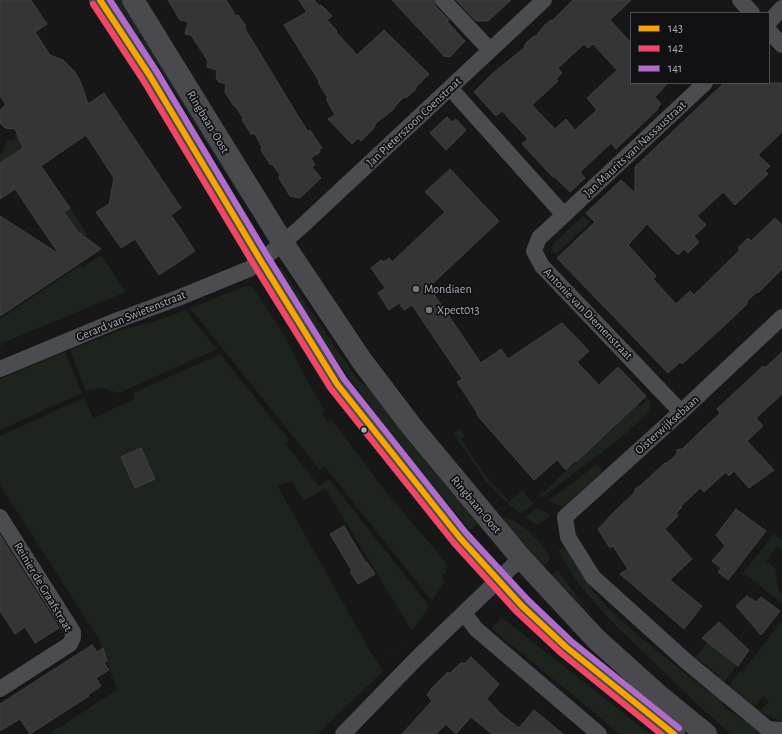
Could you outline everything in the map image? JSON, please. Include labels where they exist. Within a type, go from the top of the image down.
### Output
[{"type":"main road","points":[[100,0],[150,76],[337,384],[460,538],[522,606],[566,647],[674,734]]},
{"type":"main road","name":"Ringbaan-Oost","points":[[133,0],[283,243],[362,361],[398,409],[521,558],[596,639],[657,694],[706,734]]},
{"type":"street","points":[[443,0],[490,50]]},
{"type":"street","name":"Jan Pieterszoon Coenstraat","points":[[283,243],[544,0]]},
{"type":"street","points":[[740,0],[751,12]]},
{"type":"street","points":[[770,21],[782,8]]},
{"type":"street","points":[[770,32],[782,45]]},
{"type":"street","name":"Jan Maurits van Nassaustraat","points":[[564,215],[704,84]]},
{"type":"street","points":[[450,88],[564,215]]},
{"type":"street","name":"Antonie van Diemenstraat","points":[[564,215],[539,238],[534,251],[542,266],[681,412]]},
{"type":"street","points":[[261,261],[283,243]]},
{"type":"street","name":"Gerard van Swietenstraat","points":[[0,369],[118,320],[178,298],[249,269],[261,261]]},
{"type":"street","name":"Oisterwijksebaan","points":[[782,317],[681,412],[565,517],[568,537],[593,577],[687,662],[768,729],[782,730]]},
{"type":"street","name":"Reinier de Graafstraat","points":[[0,517],[73,632],[73,638],[70,644],[0,689]]},
{"type":"street","points":[[343,734],[416,659],[521,558]]},
{"type":"street","points":[[464,613],[476,629],[599,734]]},
{"type":"shaded area","points":[[108,0],[124,0],[145,33],[139,37],[141,40],[147,36],[255,209],[250,212],[160,69]]},
{"type":"shaded area","points":[[15,135],[26,135],[31,142],[0,163],[0,155],[7,140],[15,140]]},
{"type":"shaded area","points":[[70,208],[87,234],[82,238],[64,212]]},
{"type":"shaded area","points":[[583,216],[590,222],[556,254],[552,250],[553,244]]},
{"type":"shaded area","points":[[99,256],[102,257],[126,292],[2,343],[0,346],[0,319],[81,265],[83,267]]},
{"type":"shaded area","points":[[279,267],[281,267],[359,381],[369,388],[481,521],[470,530],[390,434],[324,343],[280,273]]},
{"type":"shaded area","points":[[245,286],[253,287],[284,335],[305,377],[325,411],[322,414],[327,422],[331,419],[382,487],[447,564],[446,574],[443,573],[442,579],[445,580],[444,583],[432,601],[325,467],[320,470],[190,308]]},
{"type":"shaded area","points":[[185,310],[217,349],[119,393],[103,388],[86,391],[70,350],[121,330],[159,320]]},
{"type":"shaded area","points":[[65,352],[82,393],[0,430],[0,379]]},
{"type":"shaded area","points":[[220,354],[289,440],[285,443],[319,486],[329,479],[429,606],[396,655],[384,643],[396,654],[412,631],[325,488],[304,501],[292,482],[277,485],[370,651],[383,671],[317,734],[49,734],[117,690],[100,641],[0,485],[0,436],[84,398],[93,418],[135,399],[133,393]]},
{"type":"shaded area","points":[[646,396],[650,402],[650,408],[639,421],[617,441],[541,498],[539,496],[638,404],[641,406],[646,401],[644,398]]},
{"type":"shaded area","points":[[460,429],[465,437],[461,439],[481,469],[509,501],[522,490],[534,504],[520,514],[499,495],[485,480],[457,439],[454,433]]},
{"type":"shaded area","points":[[597,464],[603,471],[562,507],[549,501]]},
{"type":"shaded area","points":[[537,508],[551,515],[537,525],[525,517]]},
{"type":"shaded area","points":[[509,518],[525,528],[543,546],[550,558],[544,566],[502,520]]},
{"type":"shaded area","points":[[774,534],[782,540],[782,550],[777,546],[766,561],[775,568],[778,590],[782,593],[782,603],[743,573]]},
{"type":"shaded area","points":[[564,547],[591,587],[590,588],[613,613],[646,642],[707,691],[708,690],[722,701],[723,706],[744,721],[753,720],[753,727],[769,734],[731,734],[698,705],[614,624],[594,602],[575,579],[558,551]]},
{"type":"shaded area","points":[[558,571],[591,615],[552,575]]},
{"type":"shaded area","points":[[502,618],[650,734],[620,734],[491,628]]},
{"type":"shaded area","points":[[782,621],[782,721],[772,718],[760,711],[769,701],[763,696],[754,707],[727,688],[740,671],[742,672]]},
{"type":"shaded area","points":[[707,642],[737,665],[722,685],[718,675],[698,659],[694,659]]},
{"type":"building","points":[[0,0],[31,0],[47,24],[35,32],[50,55],[63,60],[75,72],[81,83],[88,104],[104,93],[181,208],[171,215],[195,251],[159,275],[135,239],[121,248],[96,212],[109,204],[114,178],[86,135],[41,166],[70,208],[64,212],[77,231],[101,249],[0,316],[0,216],[59,254],[15,189],[0,199],[0,163],[23,148],[15,129],[5,128],[0,123],[0,110],[6,105],[0,96]]},
{"type":"building","points":[[168,0],[226,0],[236,16],[238,15],[246,26],[244,27],[298,116],[308,132],[310,130],[322,148],[319,149],[320,152],[311,158],[315,165],[312,167],[321,178],[300,198],[290,196],[279,178],[280,175],[273,165],[270,164],[261,150],[262,147],[255,134],[251,134],[242,120],[243,118],[225,92],[226,84],[219,82],[216,78],[217,70],[207,67],[208,61],[191,35],[185,34],[188,22],[180,20]]},
{"type":"building","points":[[299,0],[314,0],[319,6],[321,5],[332,16],[327,20],[357,55],[384,30],[429,74],[416,87],[416,89],[406,98],[404,97],[394,107],[394,109],[376,123],[373,129],[361,141],[358,138],[352,144],[328,119],[335,115],[326,99],[328,98],[284,25],[307,12]]},
{"type":"building","points":[[392,0],[434,0],[436,7],[449,20],[446,20],[465,41],[450,57],[444,56]]},
{"type":"building","points":[[456,0],[511,0],[488,21],[476,21]]},
{"type":"building","points":[[573,0],[631,0],[610,20],[630,42],[630,84],[667,84],[655,97],[661,104],[658,109],[616,149],[611,143],[580,172],[585,178],[570,192],[555,177],[553,177],[522,144],[528,139],[502,111],[496,116],[474,92],[492,74],[524,48],[525,44],[536,36],[551,20],[552,21]],"holes":[[[584,44],[588,48],[593,44],[617,70],[587,98],[597,110],[575,130],[566,119],[555,129],[532,105],[558,81],[556,79],[562,73],[558,68]]]},
{"type":"building","points":[[782,83],[782,132],[758,155],[770,166],[765,171],[768,174],[735,205],[723,192],[697,216],[706,225],[694,236],[699,242],[688,253],[684,249],[678,255],[647,224],[628,245],[656,276],[653,279],[676,304],[690,291],[694,295],[740,250],[738,248],[748,238],[751,241],[775,218],[782,225],[782,269],[759,292],[747,301],[747,304],[724,326],[682,364],[680,362],[668,373],[557,258],[595,222],[586,213],[621,180],[635,193],[635,167],[723,84]]},
{"type":"building","points":[[447,117],[452,122],[456,119],[466,130],[446,150],[430,133]]},
{"type":"building","points":[[450,169],[499,221],[429,287],[481,363],[501,349],[508,359],[562,323],[589,351],[577,362],[599,385],[618,367],[646,396],[566,470],[557,460],[534,480],[477,415],[478,414],[457,382],[462,379],[412,305],[404,310],[399,303],[389,310],[378,293],[385,288],[371,268],[381,260],[384,262],[389,258],[392,262],[445,212],[425,192]]},
{"type":"building","points":[[782,352],[782,394],[756,418],[763,426],[747,441],[774,470],[749,488],[734,471],[729,476],[726,472],[704,492],[700,488],[681,506],[682,507],[676,513],[678,516],[665,529],[692,559],[670,580],[702,606],[684,629],[620,574],[628,569],[613,546],[610,548],[598,529],[634,493],[636,488],[665,463],[667,463],[677,454],[677,450],[682,449],[720,413],[717,409],[763,366],[765,368]]},
{"type":"building","points":[[141,448],[155,479],[135,488],[121,457]]},
{"type":"building","points":[[736,509],[766,531],[728,580],[718,572],[721,568],[712,561],[725,546],[716,535]]},
{"type":"building","points":[[344,526],[366,563],[367,562],[375,574],[358,584],[330,534]]},
{"type":"building","points":[[0,535],[59,628],[35,643],[25,627],[15,634],[0,611]]},
{"type":"building","points":[[747,596],[756,602],[761,597],[780,611],[761,635],[736,606]]},
{"type":"building","points":[[719,622],[749,650],[738,666],[702,638]]},
{"type":"building","points":[[92,645],[97,652],[103,648],[107,661],[104,663],[109,670],[96,678],[101,686],[88,695],[89,696],[30,734],[20,719],[0,731],[0,704]]},
{"type":"building","points":[[471,657],[499,684],[487,699],[501,714],[519,728],[534,710],[563,734],[492,734],[471,717],[456,734],[446,724],[436,734],[402,734],[432,701],[427,695],[431,689],[448,672],[449,674],[462,662],[464,664]]},
{"type":"transit line","name":"143","points":[[100,0],[150,76],[337,384],[460,538],[522,606],[566,647],[674,734]]},
{"type":"transit line","name":"141","points":[[110,0],[157,72],[268,257],[344,379],[466,533],[528,600],[571,641],[679,728]]},
{"type":"transit line","name":"142","points":[[93,4],[143,80],[254,265],[331,389],[454,543],[516,611],[561,653],[661,734]]},
{"type":"place","name":"Mondiaen","points":[[416,289]]},
{"type":"place","name":"Xpect013","points":[[429,310]]}]
